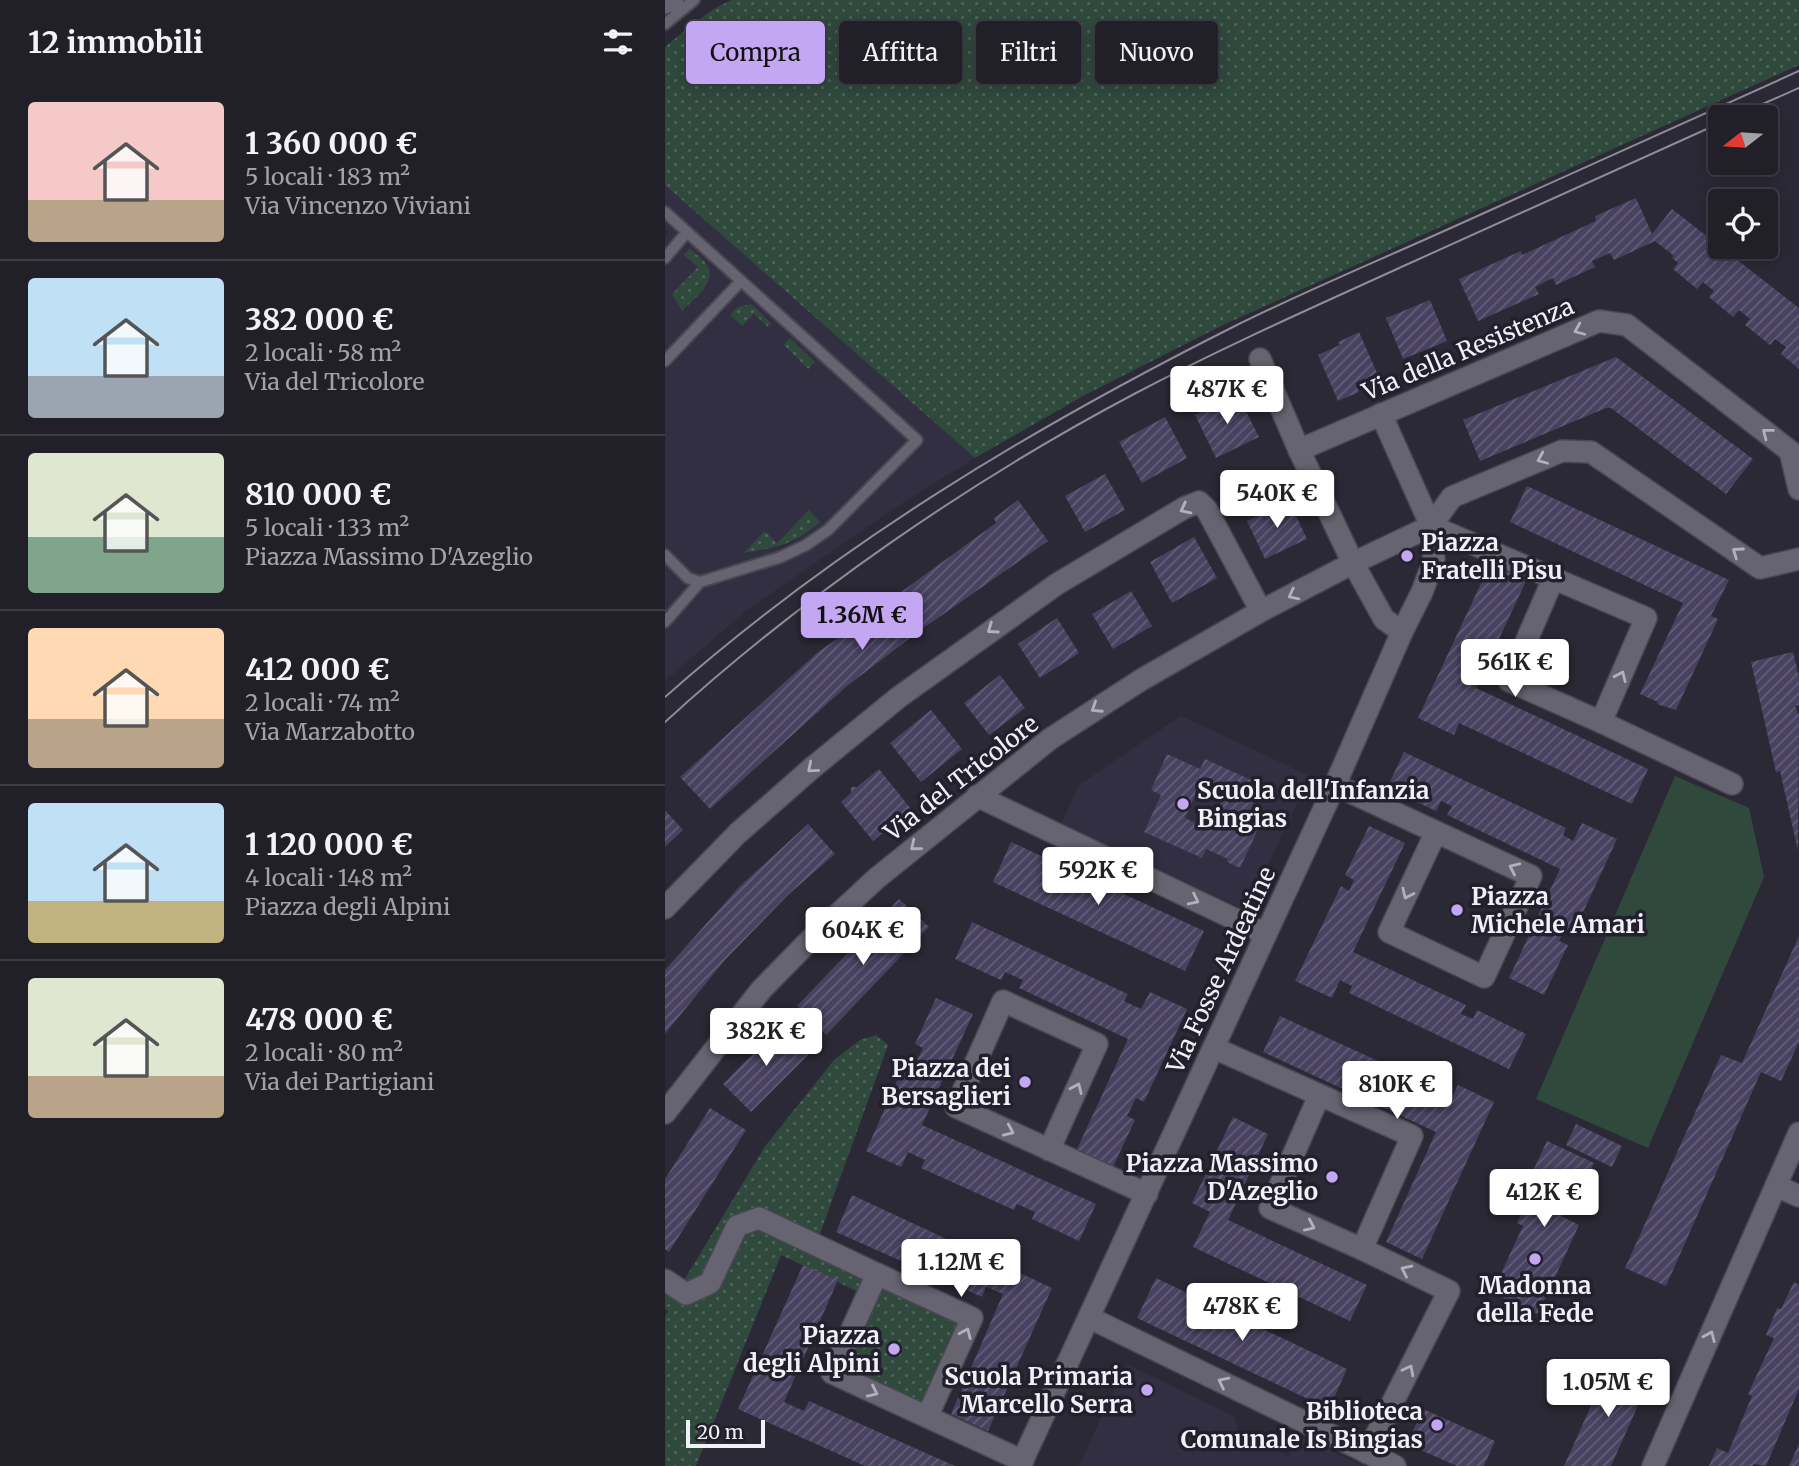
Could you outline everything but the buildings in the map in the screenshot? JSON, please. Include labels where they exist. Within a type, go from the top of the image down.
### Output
[{"type":"street","points":[[665,3],[673,0]]},
{"type":"street","name":"Via della Resistenza","points":[[1299,450],[1599,321],[1627,325],[1790,450],[1799,489]]},
{"type":"street","points":[[1260,359],[1299,450],[1353,563],[1384,620],[1402,632]]},
{"type":"street","name":"Via Fosse Ardeatine","points":[[1021,1463],[1335,785],[1434,560],[1431,526],[1381,414]]},
{"type":"street","points":[[1353,563],[1431,526],[1452,497],[1562,451],[1591,452],[1760,568],[1799,559]]},
{"type":"street","points":[[665,908],[747,825],[899,697],[1057,584],[1184,509],[1199,502],[1207,510],[1261,611]]},
{"type":"street","points":[[1431,526],[1646,618],[1601,722]]},
{"type":"street","name":"Via del Tricolore","points":[[665,1113],[761,990],[810,940],[877,878],[977,796],[1051,739],[1110,699],[1261,611],[1353,563]]},
{"type":"street","points":[[1554,577],[1509,681],[1732,784]]},
{"type":"street","points":[[1335,785],[1531,876],[1484,977],[1389,932],[1436,832]]},
{"type":"street","points":[[977,796],[1266,934]]},
{"type":"street","points":[[1049,1150],[1097,1044],[1003,1001],[956,1107],[1049,1150],[1147,1194]]},
{"type":"street","points":[[1214,1048],[1412,1136],[1362,1249]]},
{"type":"street","points":[[1319,1096],[1270,1208],[1449,1291],[1367,1453]]},
{"type":"street","points":[[1653,1466],[1799,1133]]},
{"type":"street","points":[[1776,1186],[1799,1196]]},
{"type":"street","points":[[665,1280],[686,1294],[711,1283],[737,1226],[758,1218],[972,1318],[927,1417]]},
{"type":"street","points":[[877,1274],[832,1373],[1021,1463]]},
{"type":"street","points":[[1090,1318],[1395,1466]]},
{"type":"lane","points":[[665,24],[695,0]]},
{"type":"lane","points":[[665,212],[917,440],[828,530],[781,557],[700,582],[665,622]]},
{"type":"lane","points":[[665,258],[687,232]]},
{"type":"lane","points":[[665,360],[741,281]]},
{"type":"lane","points":[[665,555],[688,578],[700,582]]},
{"type":"shaded area","points":[[665,185],[975,458],[896,507],[747,610],[665,681],[665,238],[669,232],[665,229]],"holes":[[[809,511],[820,522],[782,547],[744,552],[765,532],[776,543]]]},
{"type":"shaded area","name":"Scuola dell'Infanzia Bingias","points":[[1181,716],[1310,776],[1246,910],[1061,824],[1079,785]]},
{"type":"shaded area","name":"Scuola Primaria Marcello Serra","points":[[1126,1364],[1234,1416],[1240,1436],[1289,1456],[1299,1436],[1363,1466],[1079,1466]]},
{"type":"green space","points":[[732,0],[1799,0],[1799,65],[1223,325],[1083,396],[975,458],[665,185],[665,47],[686,30],[686,84],[825,84],[825,21],[697,21]]},
{"type":"green space","points":[[690,249],[707,265],[709,278],[707,284],[682,311],[672,294],[698,267],[684,255]]},
{"type":"green space","points":[[751,304],[771,323],[768,327],[754,314],[742,326],[730,315],[738,307]]},
{"type":"green space","points":[[790,338],[815,362],[808,369],[784,345]]},
{"type":"green space","points":[[809,510],[820,522],[801,536],[776,547],[743,553],[765,531],[777,543]]},
{"type":"green space","points":[[1675,776],[1749,808],[1764,877],[1648,1148],[1536,1099]]},
{"type":"green space","points":[[876,1035],[888,1045],[816,1245],[972,1318],[927,1417],[832,1373],[867,1296],[781,1255],[696,1466],[665,1466],[665,1316],[668,1311],[665,1309],[665,1270],[683,1282],[766,1145],[834,1060],[860,1040]]},
{"type":"tram line","points":[[665,697],[730,642],[866,540],[1009,449],[1157,366],[1287,301],[1799,71]]},
{"type":"tram line","points":[[1760,105],[1799,88]]},
{"type":"tram line","points":[[665,722],[718,675],[831,585],[951,502],[1074,427],[1237,343],[1708,128]]},
{"type":"place","name":"Piazza Fratelli Pisu","points":[[1407,556]]},
{"type":"place","name":"Scuola dell'Infanzia Bingias","points":[[1183,804]]},
{"type":"place","name":"Piazza Michele Amari","points":[[1457,910]]},
{"type":"place","name":"Piazza dei Bersaglieri","points":[[1025,1082]]},
{"type":"place","name":"Piazza Massimo D'Azeglio","points":[[1332,1177]]},
{"type":"place","name":"Madonna della Fede","points":[[1535,1259]]},
{"type":"place","name":"Piazza degli Alpini","points":[[894,1349]]},
{"type":"place","name":"Scuola Primaria Marcello Serra","points":[[1147,1390]]},
{"type":"place","name":"Biblioteca Comunale Is Bingias","points":[[1437,1425]]}]
